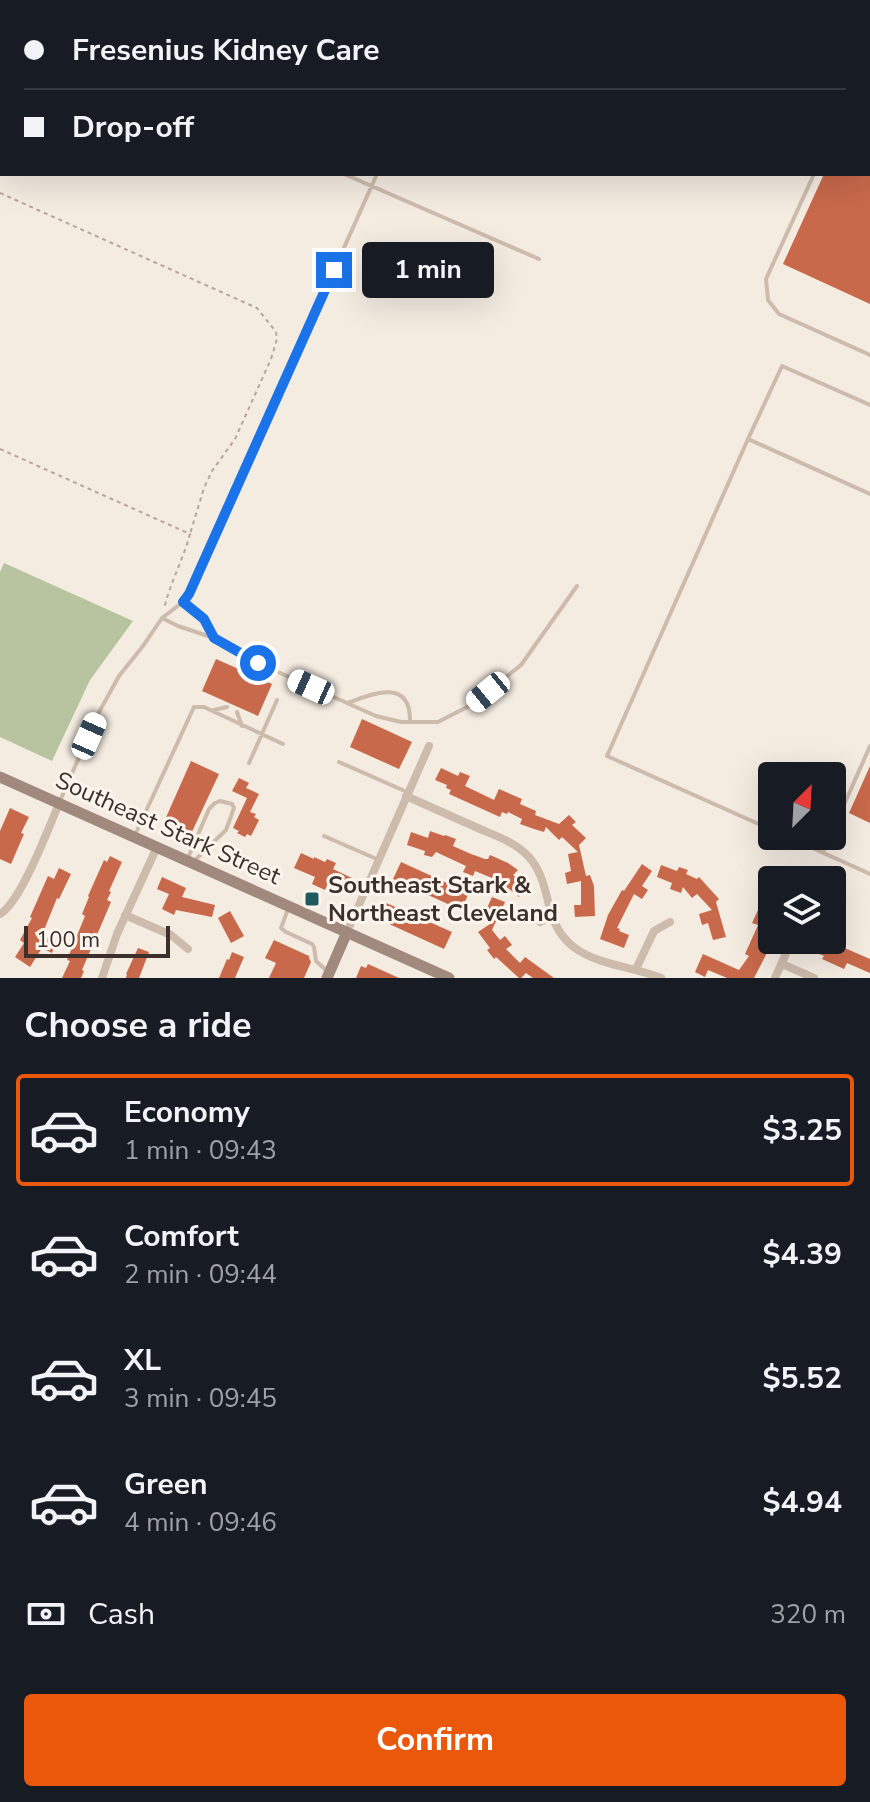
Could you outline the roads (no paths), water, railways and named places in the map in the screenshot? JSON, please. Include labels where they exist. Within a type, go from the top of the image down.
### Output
[{"type":"main road","name":"Southeast Stark Street","points":[[0,777],[449,978]]},
{"type":"main road","points":[[328,975],[347,932]]},
{"type":"street","points":[[347,932],[429,746]]},
{"type":"street","points":[[407,794],[518,848],[536,866],[543,879],[552,916],[567,940],[584,954],[599,962],[636,969],[661,978]]},
{"type":"street","points":[[0,914],[6,911],[18,894],[59,804]]},
{"type":"street","points":[[102,978],[125,915],[157,847]]},
{"type":"street","points":[[125,915],[171,935],[188,949]]},
{"type":"street","points":[[540,922],[552,916]]},
{"type":"street","points":[[636,969],[654,931],[670,922]]},
{"type":"street","points":[[775,978],[786,954]]},
{"type":"street","points":[[782,964],[814,978]]},
{"type":"lane","points":[[348,176],[539,259]]},
{"type":"lane","points":[[59,804],[111,689],[162,618],[183,602],[196,579],[376,176]]},
{"type":"lane","points":[[813,176],[766,279],[768,300],[779,314],[870,355]]},
{"type":"lane","points":[[758,824],[607,756],[782,366],[870,405]]},
{"type":"lane","points":[[748,439],[870,494]]},
{"type":"lane","points":[[162,618],[214,638],[258,663],[376,716],[410,722],[438,722],[471,705],[521,665],[577,586]]},
{"type":"lane","points":[[183,602],[204,619],[214,638]]},
{"type":"lane","points":[[348,703],[389,691],[406,700],[410,708],[410,722]]},
{"type":"lane","points":[[249,763],[277,700]]},
{"type":"lane","points":[[134,837],[194,707],[204,707],[283,744]]},
{"type":"lane","points":[[211,711],[227,707]]},
{"type":"lane","points":[[237,712],[242,726]]},
{"type":"lane","points":[[846,800],[870,746]]},
{"type":"lane","points":[[339,762],[407,794]]},
{"type":"lane","points":[[220,801],[232,804],[234,808],[226,830],[190,862],[212,806],[220,801]]},
{"type":"lane","points":[[324,836],[379,860]]},
{"type":"lane","points":[[816,850],[870,874]]},
{"type":"lane","points":[[289,906],[281,928],[312,944],[316,961],[328,975]]},
{"type":"place","name":"Southeast Stark & Northeast Cleveland","points":[[312,899]]}]
